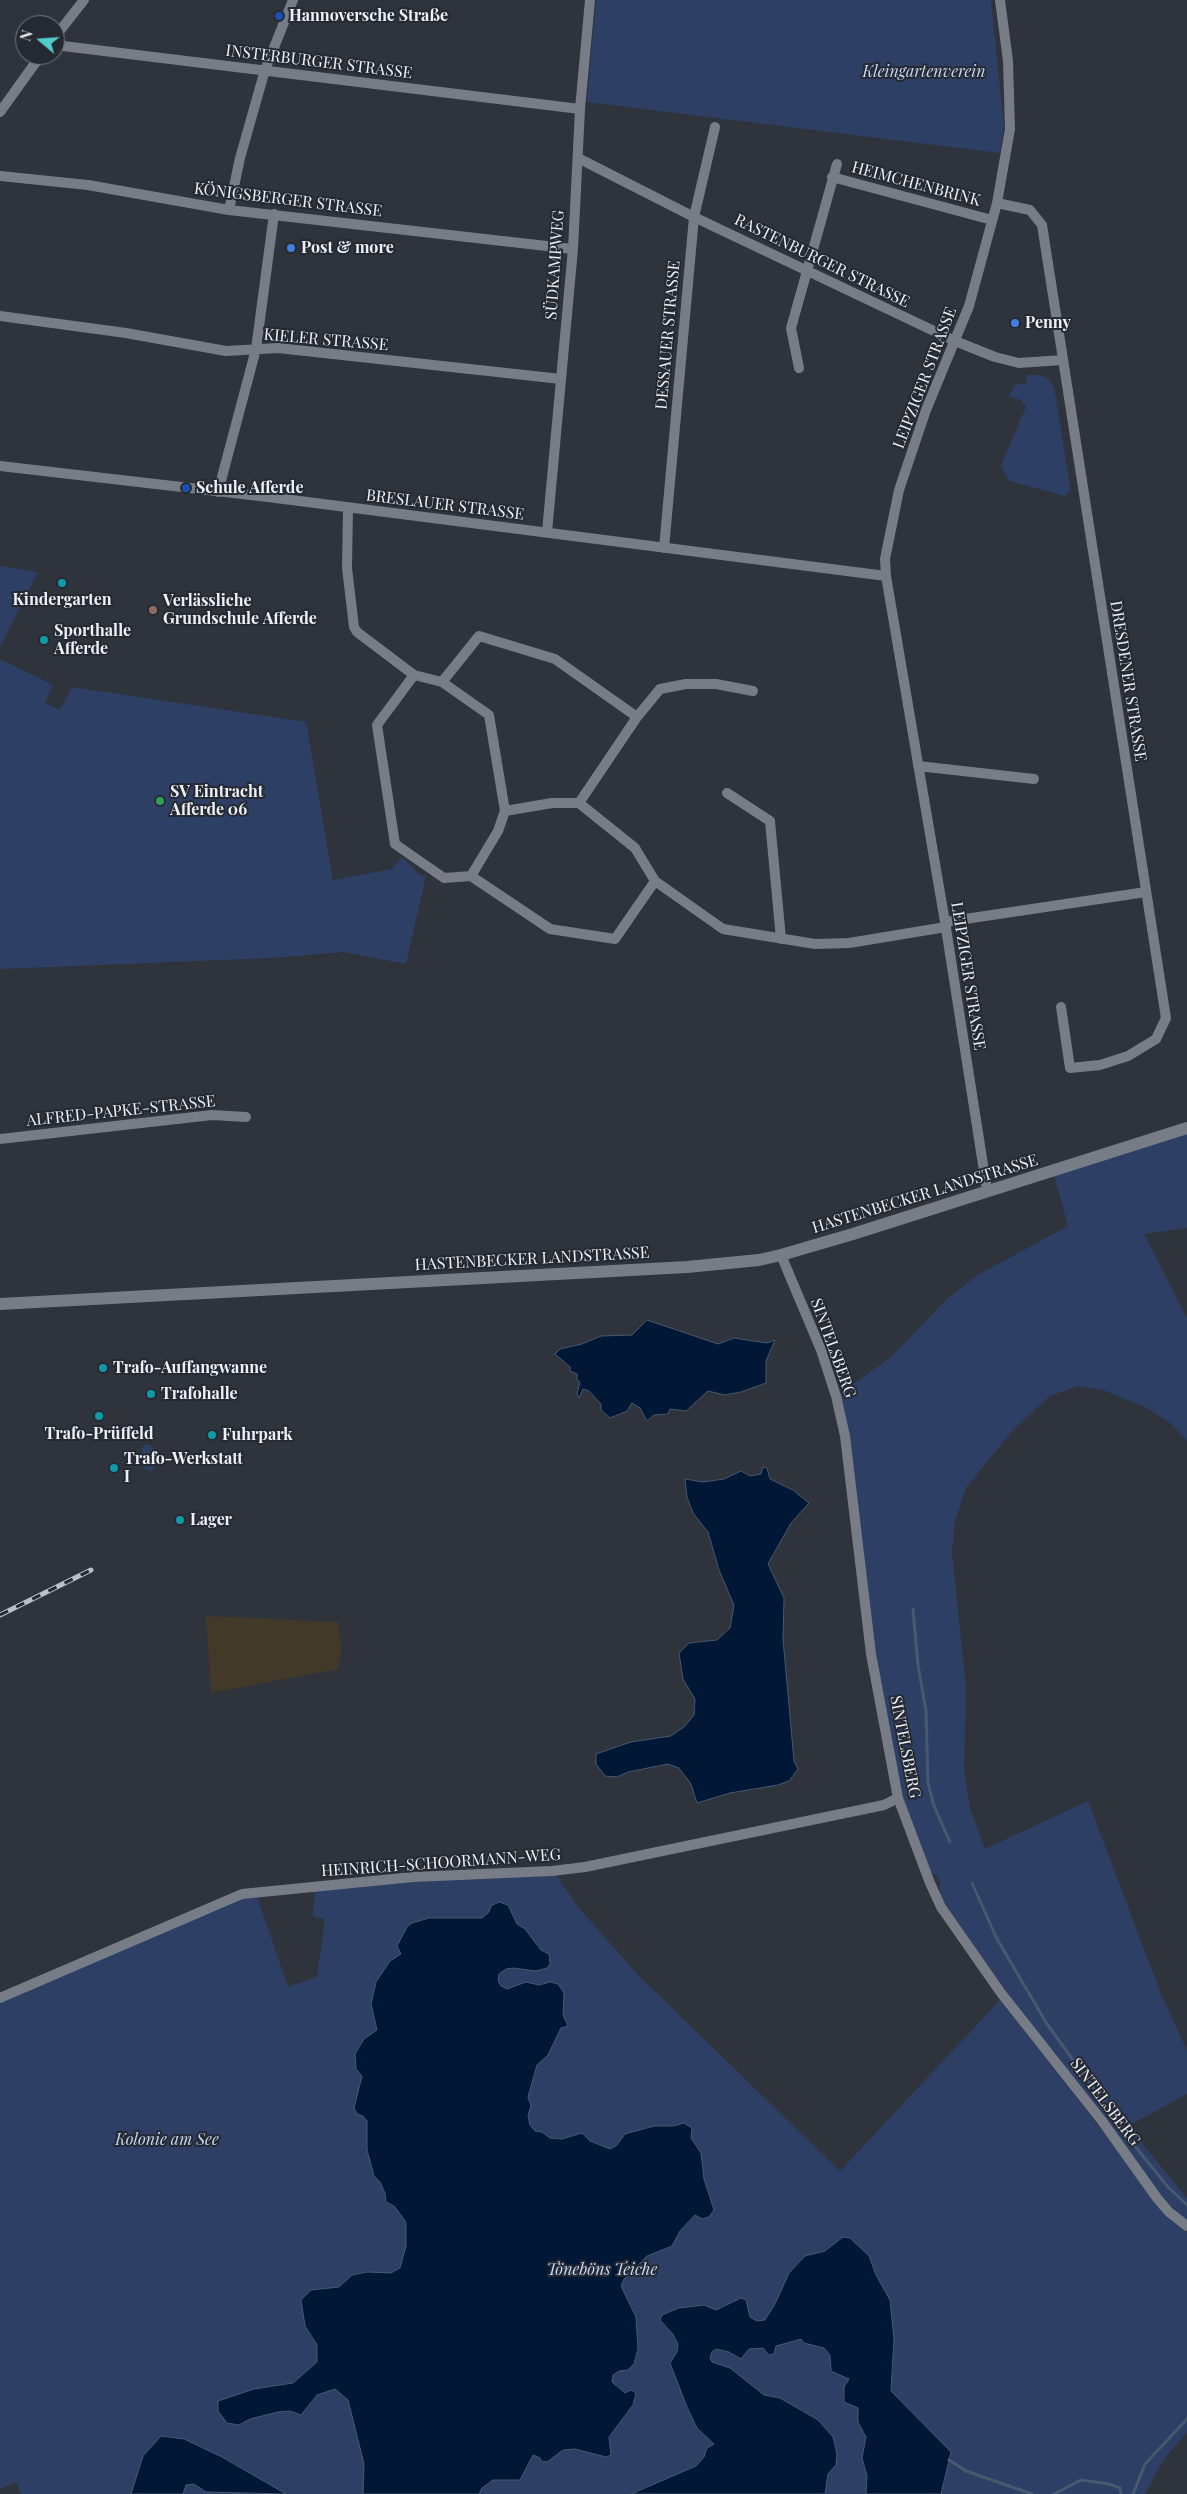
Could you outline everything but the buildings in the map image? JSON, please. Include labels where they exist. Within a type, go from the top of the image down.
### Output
[{"type":"main road","name":"HASTENBECKER LANDSTRASSE","points":[[0,1304],[687,1267],[781,1255],[1187,1128]]},
{"type":"street","points":[[65,24],[84,0]]},
{"type":"street","points":[[229,210],[240,158],[265,70],[293,0]]},
{"type":"street","name":"SÜDKAMPWEG","points":[[547,532],[573,249],[580,109],[590,0]]},
{"type":"street","name":"LEIPZIGER STRASSE","points":[[988,1190],[946,924],[886,576],[886,559],[899,490],[926,410],[969,306],[997,203],[1010,129],[1008,61],[1000,0]]},
{"type":"street","name":"INSTERBURGER STRASSE","points":[[65,46],[580,109]]},
{"type":"street","points":[[0,112],[34,65]]},
{"type":"street","name":"DESSAUER STRASSE","points":[[664,548],[694,217],[715,127]]},
{"type":"street","name":"RASTENBURGER STRASSE","points":[[578,158],[694,217],[955,341],[995,357],[1019,363],[1062,360]]},
{"type":"street","points":[[799,368],[791,328],[837,164]]},
{"type":"street","name":"KÖNIGSBERGER STRASSE","points":[[0,176],[88,185],[229,210],[573,249]]},
{"type":"street","name":"HEIMCHENBRINK","points":[[832,177],[992,220]]},
{"type":"street","name":"DRESDENER STRASSE","points":[[997,203],[1030,210],[1042,225],[1166,1018],[1156,1039],[1128,1056],[1100,1065],[1070,1068],[1061,1006]]},
{"type":"street","points":[[218,492],[256,349],[274,214]]},
{"type":"street","name":"KIELER STRASSE","points":[[0,316],[126,333],[226,351],[278,348],[561,379]]},
{"type":"street","name":"BRESLAUER STRASSE","points":[[0,466],[547,532],[886,576]]},
{"type":"street","points":[[348,508],[347,568],[354,627],[357,632],[414,675],[442,682],[489,715],[505,811],[498,831],[471,876]]},
{"type":"street","points":[[442,682],[479,636],[555,659],[637,717]]},
{"type":"street","points":[[414,675],[377,725],[395,844],[444,878],[471,876],[550,929],[615,939],[656,881]]},
{"type":"street","points":[[580,803],[637,717],[660,689],[686,684],[716,684],[753,691]]},
{"type":"street","points":[[918,766],[1034,779]]},
{"type":"street","points":[[727,793],[770,821],[781,939]]},
{"type":"street","points":[[505,811],[552,803],[580,803],[635,848],[656,881],[724,929],[815,944],[849,943],[946,924],[1146,892]]},
{"type":"street","name":"ALFRED-PAPKE-STRASSE","points":[[0,1139],[212,1115],[246,1116]]},
{"type":"street","name":"SINTELSBERG","points":[[781,1255],[821,1350],[836,1396],[845,1436],[871,1654],[898,1798],[941,1907],[1001,1993],[1102,2121],[1157,2198],[1169,2212],[1187,2226]]},
{"type":"street","name":"HEINRICH-SCHOORMANN-WEG","points":[[0,1998],[242,1894],[413,1877],[552,1871],[585,1867],[884,1805],[898,1798]]},
{"type":"shaded area","points":[[647,1320],[718,1344],[734,1338],[767,1343],[775,1340],[766,1361],[766,1383],[741,1392],[725,1395],[708,1391],[686,1411],[670,1409],[668,1414],[654,1415],[647,1421],[640,1408],[632,1403],[627,1411],[610,1418],[601,1410],[601,1404],[589,1391],[583,1389],[579,1398],[577,1394],[580,1382],[577,1380],[577,1374],[570,1371],[570,1367],[555,1354],[560,1349],[582,1344],[601,1336],[632,1335]]},
{"type":"shaded area","points":[[763,1467],[767,1468],[770,1479],[793,1490],[809,1503],[791,1523],[768,1564],[784,1598],[783,1639],[794,1761],[798,1769],[789,1781],[778,1785],[730,1793],[697,1803],[691,1784],[679,1768],[668,1764],[628,1772],[617,1777],[605,1776],[596,1764],[596,1754],[631,1742],[671,1736],[685,1726],[694,1715],[695,1699],[683,1679],[679,1653],[689,1643],[717,1640],[730,1628],[734,1605],[719,1570],[708,1532],[693,1513],[687,1497],[685,1479],[703,1482],[724,1479],[741,1471],[750,1476],[761,1474]]},
{"type":"shaded area","points":[[206,1616],[339,1622],[341,1653],[338,1669],[211,1693]]},
{"type":"shaded area","name":"Töneböns Teiche","points":[[499,1902],[508,1905],[517,1924],[525,1929],[541,1950],[549,1954],[550,1964],[547,1968],[536,1971],[506,1969],[499,1974],[498,1981],[501,1986],[507,1989],[526,1982],[539,1985],[550,1982],[558,1984],[564,1993],[563,2015],[568,2026],[561,2028],[548,2055],[537,2065],[528,2097],[531,2106],[528,2115],[530,2125],[535,2131],[542,2132],[550,2138],[562,2139],[582,2133],[590,2141],[610,2149],[616,2146],[625,2134],[654,2126],[674,2126],[684,2123],[692,2128],[691,2138],[701,2153],[704,2179],[714,2210],[709,2217],[702,2219],[695,2215],[680,2231],[672,2246],[647,2256],[624,2279],[621,2286],[636,2317],[638,2349],[634,2364],[628,2370],[619,2371],[613,2375],[612,2382],[625,2393],[631,2390],[636,2393],[633,2405],[609,2437],[611,2455],[606,2457],[575,2449],[563,2450],[547,2462],[541,2461],[540,2458],[533,2455],[520,2480],[493,2480],[482,2488],[479,2494],[363,2494],[364,2464],[348,2400],[335,2389],[317,2395],[301,2415],[290,2411],[278,2412],[250,2419],[239,2425],[227,2423],[218,2411],[218,2401],[254,2389],[293,2383],[317,2362],[317,2345],[305,2326],[301,2300],[311,2290],[339,2287],[352,2275],[367,2272],[391,2273],[400,2268],[406,2246],[406,2222],[394,2206],[386,2202],[385,2193],[380,2182],[374,2176],[367,2150],[367,2121],[363,2116],[357,2114],[354,2108],[362,2076],[356,2069],[355,2054],[364,2039],[377,2030],[371,2004],[376,1982],[390,1961],[401,1954],[397,1946],[407,1927],[412,1923],[429,1918],[482,1918],[489,1912],[491,1906]]},
{"type":"shaded area","name":"Töneböns Teiche","points":[[843,2237],[850,2238],[869,2256],[876,2275],[890,2300],[894,2339],[891,2391],[951,2452],[941,2494],[866,2494],[867,2476],[862,2458],[866,2437],[858,2422],[858,2408],[844,2402],[844,2387],[849,2379],[831,2371],[830,2355],[824,2348],[804,2343],[801,2339],[776,2346],[774,2354],[769,2355],[763,2348],[749,2349],[741,2359],[729,2352],[716,2349],[712,2352],[710,2358],[712,2362],[730,2368],[764,2395],[780,2398],[818,2420],[833,2437],[837,2454],[836,2465],[828,2474],[825,2494],[631,2494],[696,2466],[704,2457],[707,2448],[714,2444],[697,2428],[687,2407],[670,2363],[677,2352],[678,2344],[672,2333],[660,2320],[662,2315],[679,2308],[704,2305],[716,2310],[741,2298],[746,2300],[750,2317],[757,2321],[765,2320],[775,2304],[789,2273],[805,2256],[825,2251]]},
{"type":"shaded area","points":[[161,2436],[184,2439],[222,2457],[286,2494],[206,2492],[194,2484],[186,2485],[183,2494],[131,2494],[143,2456]]},
{"type":"green space","name":"Kleingartenverein","points":[[596,0],[991,0],[1004,126],[1000,153],[587,102]]},
{"type":"green space","points":[[1027,375],[1040,375],[1048,379],[1054,387],[1071,491],[1065,496],[1009,481],[1001,465],[1026,407],[1021,400],[1008,396],[1016,384],[1026,384]]},
{"type":"green space","points":[[0,566],[38,572],[0,647]]},
{"type":"green space","name":"SV Eintracht Afferde 06","points":[[0,659],[53,685],[45,703],[60,710],[72,687],[306,722],[333,880],[392,869],[402,857],[420,875],[426,876],[406,964],[344,952],[273,958],[0,969]]},
{"type":"green space","points":[[1187,1127],[1187,1228],[1144,1234],[1187,1318],[1187,1441],[1169,1422],[1145,1407],[1103,1390],[1078,1386],[1050,1396],[1013,1430],[966,1488],[955,1521],[952,1552],[966,1688],[964,1768],[970,1808],[985,1849],[1088,1801],[1161,1994],[1187,2050],[1187,2094],[1132,2124],[1142,2143],[1187,2198],[1187,2221],[1161,2196],[987,1966],[941,1897],[939,1878],[930,1871],[902,1794],[871,1654],[836,1396],[890,1358],[946,1300],[976,1276],[1068,1226],[1053,1171]]},
{"type":"green space","points":[[144,1444],[150,1445],[156,1452],[157,1460],[152,1472],[145,1469],[141,1452]]},
{"type":"green space","name":"Kolonie am See","points":[[554,1872],[579,1908],[639,1976],[840,2171],[1000,2000],[1092,2117],[1153,2199],[1187,2232],[1187,2432],[1164,2459],[1145,2494],[21,2494],[16,2482],[0,2489],[0,2001],[256,1893],[288,1987],[317,1977],[325,1919],[313,1917],[315,1890],[417,1880]]},
{"type":"waterway","points":[[913,1609],[918,1665],[926,1711],[928,1783],[934,1806],[950,1842]]},
{"type":"waterway","points":[[972,1883],[997,1939],[1047,2024],[1139,2151],[1168,2187],[1187,2205]]},
{"type":"waterway","points":[[1133,2494],[1145,2464],[1187,2419]]},
{"type":"waterway","points":[[949,2460],[966,2471],[1032,2494]]},
{"type":"waterway","points":[[1054,2494],[1081,2480],[1109,2484],[1120,2488],[1121,2494]]},
{"type":"railway","points":[[0,1615],[91,1570]]},
{"type":"place","name":"Hannoversche Straße","points":[[279,16]]},
{"type":"place","name":"Post & more","points":[[291,248]]},
{"type":"place","name":"Penny","points":[[1015,323]]},
{"type":"place","name":"Schule Afferde","points":[[186,488]]},
{"type":"place","name":"Kindergarten","points":[[62,583]]},
{"type":"place","name":"Verlässliche Grundschule Afferde","points":[[153,610]]},
{"type":"place","name":"Sporthalle Afferde","points":[[44,640]]},
{"type":"place","name":"SV Eintracht Afferde 06","points":[[160,801]]},
{"type":"place","name":"Trafo-Auffangwanne","points":[[103,1368]]},
{"type":"place","name":"Trafohalle","points":[[151,1394]]},
{"type":"place","name":"Trafo-Prüffeld","points":[[99,1416]]},
{"type":"place","name":"Fuhrpark","points":[[212,1435]]},
{"type":"place","name":"Trafo-Werkstatt I","points":[[114,1468]]},
{"type":"place","name":"Lager","points":[[180,1520]]}]
